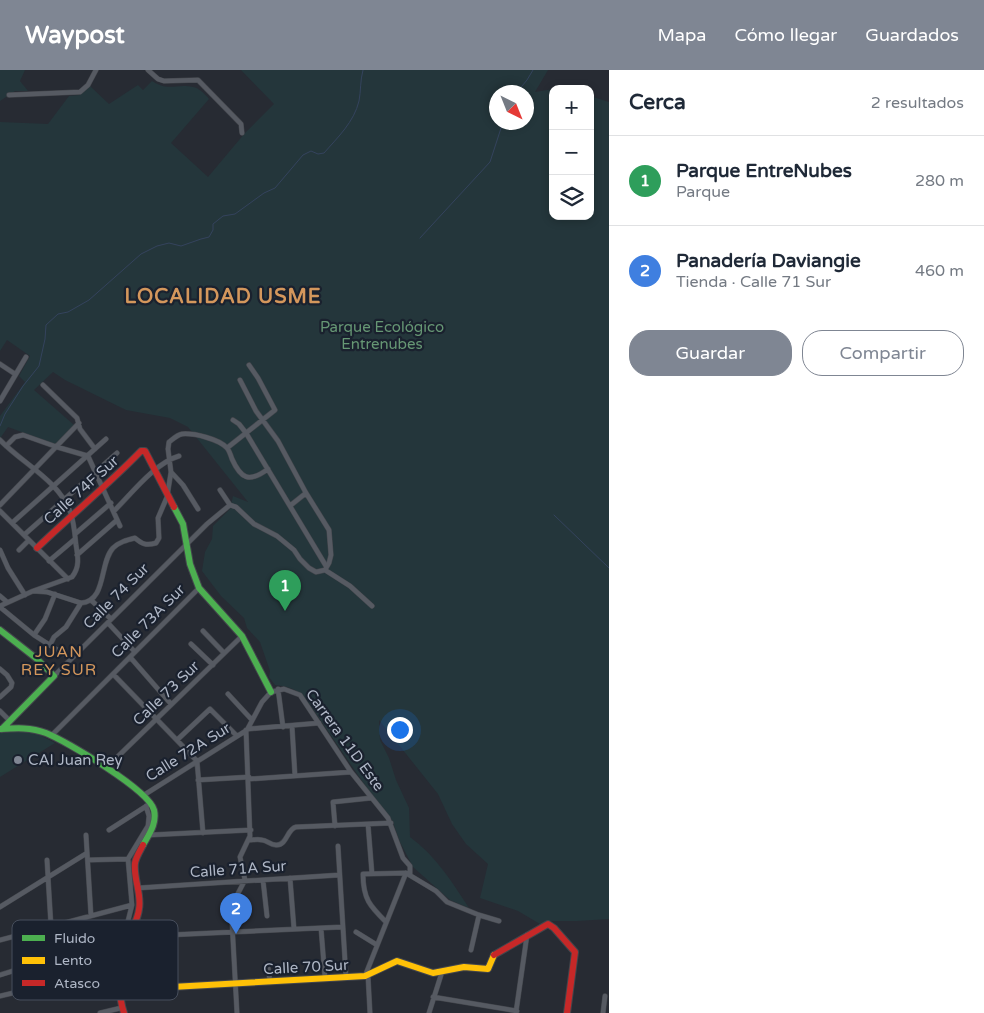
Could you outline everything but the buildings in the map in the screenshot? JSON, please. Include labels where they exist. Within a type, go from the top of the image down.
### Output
[{"type":"street","points":[[9,95],[80,92],[88,85],[96,70]]},
{"type":"street","points":[[148,70],[158,79],[164,81],[198,80],[240,124],[242,133]]},
{"type":"street","points":[[0,402],[26,357]]},
{"type":"street","points":[[0,364],[15,374]]},
{"type":"street","points":[[227,448],[275,410],[249,365]]},
{"type":"street","points":[[220,490],[230,505],[236,507],[254,524],[277,536],[294,550],[309,568],[316,572],[325,568],[329,563],[331,555],[329,530],[306,493],[278,441],[256,410],[240,380]]},
{"type":"street","points":[[43,385],[77,418],[80,429],[96,449]]},
{"type":"street","points":[[233,420],[246,433],[291,505],[325,568],[350,586],[372,606]]},
{"type":"street","points":[[0,505],[79,423]]},
{"type":"street","points":[[6,446],[19,434],[88,456],[120,526]]},
{"type":"street","points":[[34,590],[55,594],[81,603],[92,600],[98,592],[105,562],[113,548],[124,541],[135,538],[149,546],[156,543],[159,538],[158,518],[168,497],[171,472],[169,442],[182,434],[206,437],[227,448],[238,472],[243,476],[251,478],[260,475],[268,469]]},
{"type":"street","points":[[12,524],[106,439]]},
{"type":"street","points":[[0,440],[53,486],[64,499],[72,515],[78,564],[75,574],[68,579],[34,590],[0,606],[34,635],[70,658]]},
{"type":"street","name":"Calle 74F Sur","points":[[37,548],[143,451],[147,455],[154,471]]},
{"type":"street","points":[[24,535],[117,453]]},
{"type":"street","points":[[114,511],[154,471],[169,459],[179,456]]},
{"type":"street","points":[[154,471],[183,524],[186,544],[199,588],[242,636],[271,692]]},
{"type":"street","points":[[171,472],[186,489],[198,509]]},
{"type":"street","points":[[291,505],[306,493]]},
{"type":"street","points":[[49,560],[110,503]]},
{"type":"street","name":"Calle 74 Sur","points":[[1,729],[186,544],[230,505]]},
{"type":"street","points":[[0,511],[68,579]]},
{"type":"street","points":[[77,555],[117,520]]},
{"type":"street","points":[[19,550],[29,540]]},
{"type":"street","points":[[0,550],[8,568],[25,595]]},
{"type":"street","name":"Calle 73A Sur","points":[[51,736],[199,588]]},
{"type":"street","points":[[34,635],[45,619],[55,594]]},
{"type":"street","points":[[0,596],[7,602]]},
{"type":"street","points":[[92,600],[135,652]]},
{"type":"street","points":[[50,645],[54,637],[66,627],[81,603]]},
{"type":"street","points":[[0,630],[37,659],[54,676]]},
{"type":"street","points":[[203,631],[224,653]]},
{"type":"street","name":"Calle 73 Sur","points":[[107,767],[242,636]]},
{"type":"street","points":[[191,644],[212,665]]},
{"type":"street","points":[[130,657],[171,704]]},
{"type":"street","points":[[0,669],[12,683],[11,687],[0,697]]},
{"type":"street","points":[[112,674],[197,761],[203,833]]},
{"type":"street","points":[[237,1013],[232,933],[234,901],[245,877],[240,857],[250,840],[247,730],[262,702],[271,692],[278,689],[283,727]]},
{"type":"street","name":"Carrera 11D Este","points":[[278,689],[284,689],[300,696],[351,772],[391,823],[403,858],[410,866],[408,874]]},
{"type":"street","points":[[228,694],[252,720]]},
{"type":"street","points":[[177,740],[211,709],[237,736]]},
{"type":"street","points":[[0,710],[9,720]]},
{"type":"street","name":"Calle 72A Sur","points":[[144,795],[247,730],[319,723]]},
{"type":"street","points":[[292,726],[295,776]]},
{"type":"street","points":[[1,729],[32,728],[51,736],[107,767],[144,795],[155,814],[155,820],[136,859],[135,869],[140,911],[135,920]]},
{"type":"street","points":[[198,780],[351,772]]},
{"type":"street","points":[[335,826],[333,802],[371,798]]},
{"type":"street","points":[[109,830],[148,804]]},
{"type":"street","points":[[129,920],[132,905],[128,859],[148,826],[148,804]]},
{"type":"street","points":[[250,840],[263,840],[278,845],[284,840],[290,829],[296,827],[391,823]]},
{"type":"street","points":[[368,824],[372,874]]},
{"type":"street","points":[[149,835],[250,830]]},
{"type":"street","points":[[86,836],[91,916]]},
{"type":"street","points":[[338,846],[346,977]]},
{"type":"street","points":[[0,907],[87,853]]},
{"type":"street","points":[[88,860],[128,859]]},
{"type":"street","points":[[47,860],[51,920]]},
{"type":"street","points":[[386,922],[367,900],[364,892],[364,874],[408,874],[436,891],[447,902],[479,915],[499,920]]},
{"type":"street","points":[[370,1013],[367,976],[386,922],[408,874]]},
{"type":"street","name":"Calle 71A Sur","points":[[138,888],[339,875]]},
{"type":"street","points":[[290,878],[294,929]]},
{"type":"street","points":[[263,880],[267,916]]},
{"type":"street","points":[[75,920],[132,905]]},
{"type":"street","points":[[471,950],[479,915]]},
{"type":"street","points":[[434,998],[516,1012],[527,936],[546,924],[551,925],[575,952],[567,1013]]},
{"type":"street","points":[[178,935],[342,927]]},
{"type":"street","points":[[321,928],[325,978]]},
{"type":"street","points":[[266,931],[267,938]]},
{"type":"street","points":[[356,932],[378,945]]},
{"type":"street","name":"Calle 70 Sur","points":[[178,987],[367,976],[397,961],[433,973],[464,967],[488,969],[494,956],[527,936]]},
{"type":"street","points":[[268,967],[270,982]]},
{"type":"street","points":[[0,975],[12,971]]},
{"type":"street","points":[[429,1013],[442,972]]},
{"type":"street","points":[[603,1013],[605,996]]},
{"type":"street","points":[[100,1013],[123,1011]]},
{"type":"green space","points":[[0,70],[25,70],[20,81],[28,91],[15,91],[0,101]]},
{"type":"green space","name":"Parque Ecológico Entrenubes","points":[[241,70],[548,70],[535,92],[549,90],[549,220],[594,220],[594,97],[609,102],[609,919],[550,921],[540,924],[518,911],[480,898],[488,864],[466,844],[452,824],[438,794],[379,720],[380,740],[409,808],[410,837],[435,861],[469,908],[450,900],[413,867],[400,842],[392,820],[373,797],[308,702],[294,690],[275,685],[269,677],[270,671],[260,642],[247,628],[244,618],[221,596],[202,571],[205,552],[212,539],[213,526],[230,509],[233,496],[248,502],[188,427],[170,418],[126,410],[65,380],[53,372],[34,390],[74,425],[57,445],[8,427],[1,437],[3,440],[0,445],[0,416],[25,382],[19,376],[30,356],[7,340],[0,351],[0,122],[48,124],[69,96],[80,95],[90,86],[109,104],[138,85],[143,90],[152,81],[168,87],[193,87],[204,93],[209,99],[171,143],[208,177],[245,133],[274,104]]},
{"type":"green space","points":[[26,731],[36,733],[55,743],[0,777],[0,733]]},
{"type":"waterway","points":[[0,426],[5,414],[23,386],[39,366],[46,325],[58,314],[68,312],[89,300],[141,254],[157,246],[169,243],[181,246],[209,237],[213,230],[213,224],[223,216],[235,214],[264,193],[275,188],[303,155],[311,151],[318,154],[324,153],[345,129],[357,109],[363,70]]},
{"type":"waterway","points":[[523,85],[533,70]]},
{"type":"waterway","points":[[420,238],[490,162],[500,130]]},
{"type":"waterway","points":[[554,515],[609,568]]},
{"type":"traffic: fast","points":[[174,507],[183,524],[190,564],[199,588],[242,636],[271,692]]},
{"type":"traffic: fast","points":[[0,630],[37,659],[54,676],[2,729]]},
{"type":"traffic: fast","points":[[0,729],[18,728],[46,733],[106,767],[138,791],[149,801],[155,815],[152,829],[143,845]]},
{"type":"traffic: slow","points":[[178,987],[365,976],[397,961],[433,973],[464,967],[488,969],[494,955]]},
{"type":"traffic: jam","points":[[37,548],[141,451],[145,451],[174,507]]},
{"type":"traffic: jam","points":[[136,920],[140,903],[135,863],[143,845]]},
{"type":"traffic: jam","points":[[494,955],[548,924],[554,928],[575,952],[567,1013]]},
{"type":"traffic: jam","points":[[121,1000],[124,1013]]},
{"type":"place","name":"Parque EntreNubes","points":[[285,611]]},
{"type":"place","name":"CAI Juan Rey","points":[[18,760]]},
{"type":"place","name":"Panadería Daviangie","points":[[236,934]]},
{"type":"district","name":"LOCALIDAD USME","points":[[223,296]]},
{"type":"district","name":"JUAN REY SUR","points":[[59,660]]}]
